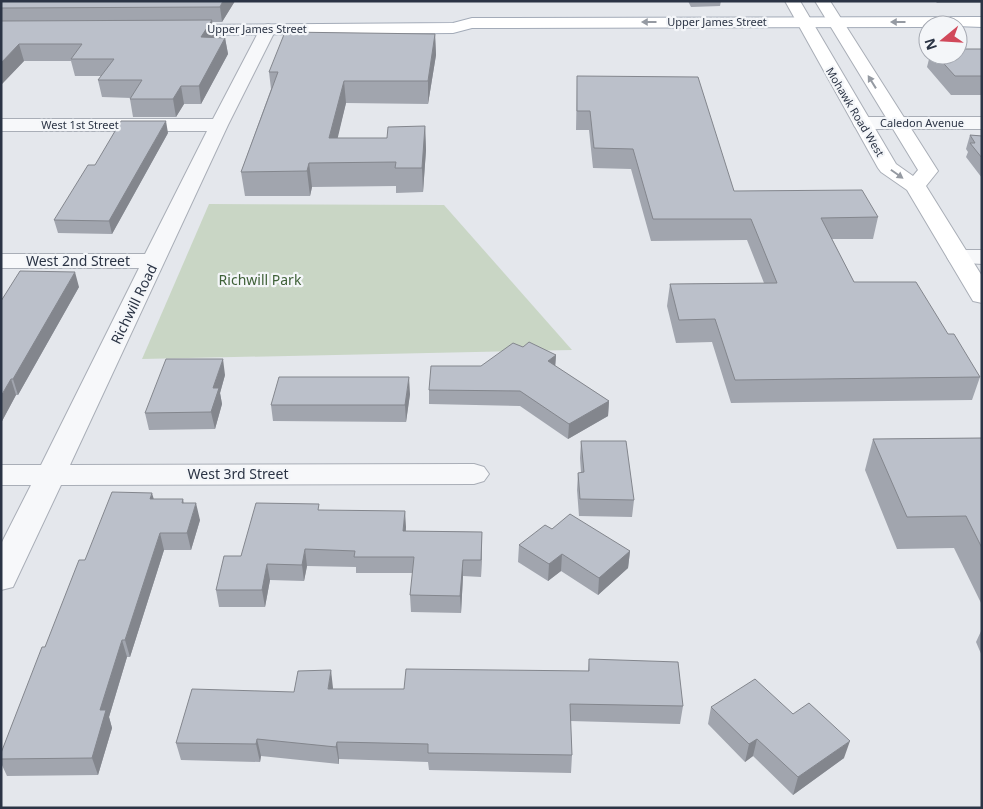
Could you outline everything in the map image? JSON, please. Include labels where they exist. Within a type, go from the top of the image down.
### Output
[{"type":"main road","name":"Mohawk Road West","points":[[792,1],[888,168],[915,186],[982,296]]},
{"type":"main road","points":[[822,1],[928,171],[915,186]]},
{"type":"main road","name":"Upper James Street","points":[[453,28],[474,34],[546,34],[839,29],[982,22]]},
{"type":"main road","name":"Upper James Street","points":[[164,30],[453,28],[472,23],[807,29]]},
{"type":"main road","points":[[498,23],[517,29],[546,34]]},
{"type":"main road","name":"Upper James Street","points":[[839,29],[918,34]]},
{"type":"main road","points":[[968,35],[982,34]]},
{"type":"street","name":"Richwill Road","points":[[1,578],[219,125],[268,29]]},
{"type":"street","name":"Caledon Avenue","points":[[862,123],[982,123]]},
{"type":"street","name":"West 1st Street","points":[[1,125],[219,125]]},
{"type":"street","points":[[958,257],[982,257]]},
{"type":"street","name":"West 2nd Street","points":[[1,261],[155,261]]},
{"type":"street","name":"West 3rd Street","points":[[1,475],[474,474]]},
{"type":"green space","name":"Richwill Park","points":[[209,204],[444,205],[572,350],[142,359]]},
{"type":"building","points":[[1,1],[223,1],[220,7],[1,8]]},
{"type":"building","points":[[212,20],[201,37],[225,38],[199,86],[181,86],[173,99],[130,99],[142,80],[98,80],[114,59],[71,59],[82,44],[19,44],[1,63],[1,21]]},
{"type":"building","points":[[285,32],[435,34],[428,81],[344,81],[329,138],[387,138],[388,127],[425,126],[422,168],[395,168],[396,162],[309,163],[307,171],[241,172],[278,72],[269,72]]},
{"type":"building","points":[[968,49],[982,49],[982,76],[955,76],[945,65],[968,65]]},
{"type":"building","points":[[577,76],[698,77],[734,191],[862,190],[878,217],[821,218],[854,282],[916,282],[948,334],[954,334],[980,377],[735,380],[715,319],[679,320],[670,284],[777,283],[751,219],[653,219],[633,149],[594,148],[590,111],[577,111]]},
{"type":"building","points":[[121,121],[166,121],[109,221],[54,220],[88,165],[95,165]]},
{"type":"building","points":[[970,135],[982,136],[982,158],[970,143],[975,143]]},
{"type":"building","points":[[20,271],[75,272],[13,379],[11,379],[1,396],[1,301]]},
{"type":"building","points":[[529,342],[556,355],[548,361],[609,401],[569,424],[520,391],[429,390],[431,366],[481,366],[513,343],[523,347]]},
{"type":"building","points":[[166,359],[223,359],[213,388],[219,388],[211,412],[145,413]]},
{"type":"building","points":[[279,377],[409,377],[405,405],[271,405]]},
{"type":"building","points":[[982,438],[982,548],[966,516],[907,517],[873,439]]},
{"type":"building","points":[[581,441],[626,441],[634,500],[580,499],[578,473],[584,472]]},
{"type":"building","points":[[112,492],[152,493],[150,499],[183,499],[182,503],[196,503],[187,533],[160,533],[125,640],[122,640],[100,710],[106,710],[92,758],[1,759],[1,753],[42,647],[45,647],[79,560],[85,560]]},
{"type":"building","points":[[256,503],[319,504],[318,510],[405,511],[403,531],[482,532],[481,560],[463,560],[460,596],[410,595],[414,557],[354,557],[355,551],[305,549],[302,565],[267,564],[262,590],[216,590],[224,556],[241,556]]},
{"type":"building","points":[[570,514],[630,551],[599,578],[562,554],[549,564],[519,545],[545,525],[552,529]]},
{"type":"building","points":[[589,659],[678,662],[683,706],[570,704],[572,755],[428,753],[428,744],[337,742],[336,747],[257,739],[256,744],[176,743],[192,689],[294,692],[298,671],[331,670],[328,689],[404,689],[406,669],[589,671]]},
{"type":"building","points":[[755,679],[793,714],[809,703],[850,741],[798,777],[757,739],[749,744],[711,707]]}]
